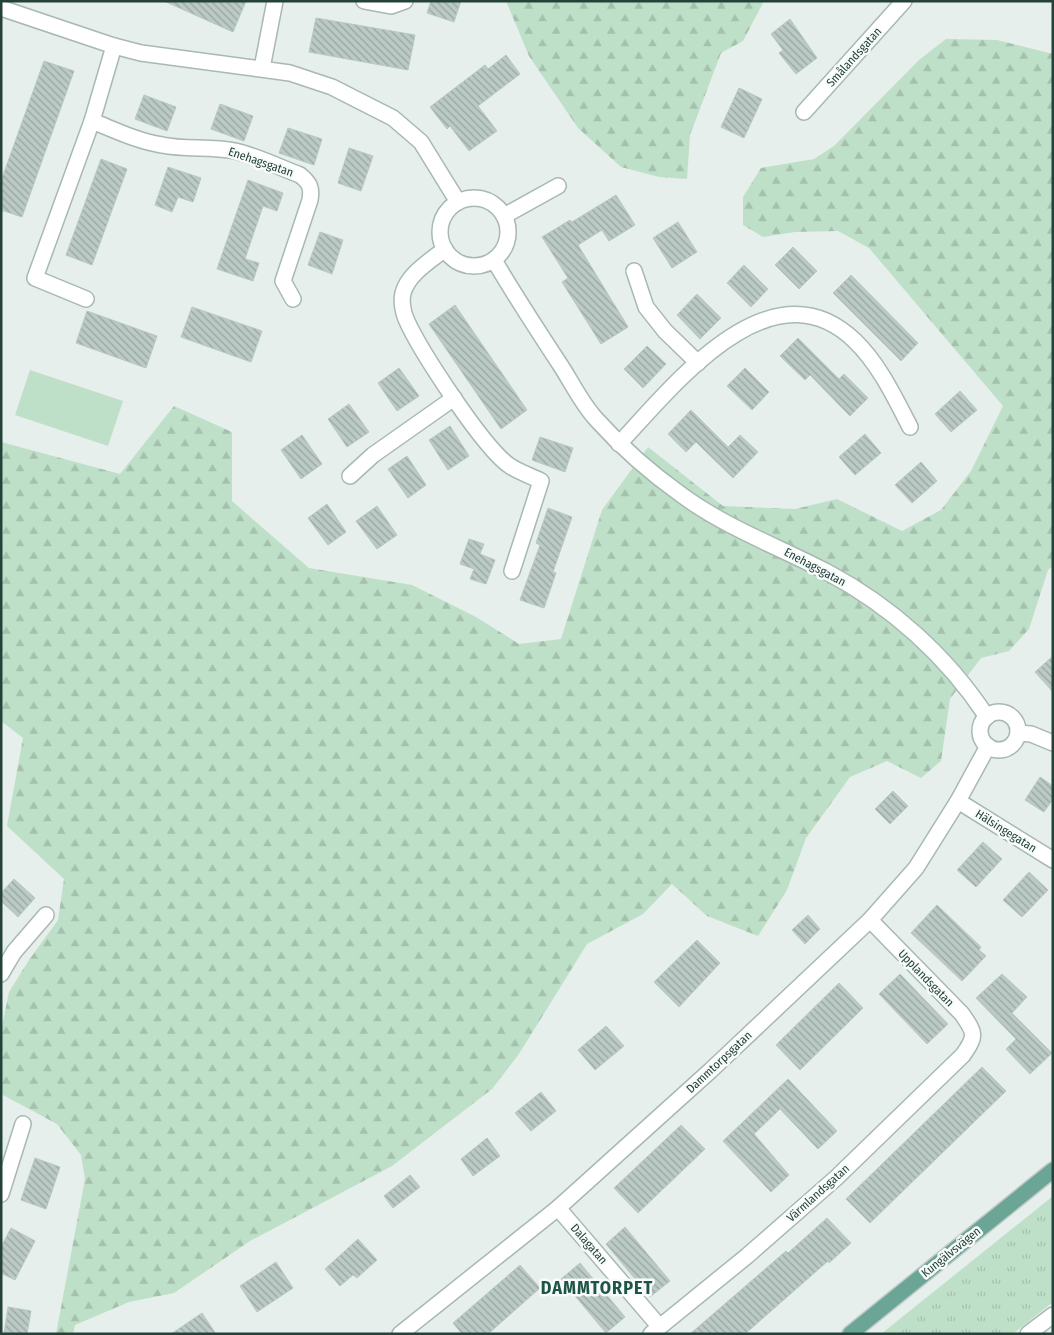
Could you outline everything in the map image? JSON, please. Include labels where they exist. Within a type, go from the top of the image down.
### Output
[{"type":"main road","name":"Kungälvsvägen","points":[[850,1334],[1053,1170]]},
{"type":"street","points":[[262,68],[275,1]]},
{"type":"street","points":[[364,1],[391,6],[405,1]]},
{"type":"street","name":"Smålandsgatan","points":[[804,112],[904,1]]},
{"type":"street","points":[[1,8],[114,46],[142,53],[290,73],[332,87],[393,118],[421,142],[458,202]]},
{"type":"street","points":[[86,299],[36,278],[92,121],[114,46]]},
{"type":"street","name":"Enehagsgatan","points":[[92,121],[136,139],[162,145],[192,149],[213,147],[237,151],[300,175],[306,180],[312,189],[310,200],[283,281],[293,299]]},
{"type":"street","points":[[504,216],[558,186]]},
{"type":"street","points":[[474,198],[484,200],[498,208],[504,216],[508,228],[508,240],[503,252],[494,260],[483,266],[470,267],[452,259],[444,250],[440,238],[440,226],[449,209],[458,202],[474,198]]},
{"type":"street","points":[[444,250],[414,274],[403,294],[403,308],[414,335],[454,398],[495,453],[509,466],[541,481],[512,571]]},
{"type":"street","name":"Enehagsgatan","points":[[494,260],[594,418],[619,444],[685,498],[719,518],[828,572],[864,593],[903,622],[944,661],[970,690],[987,717]]},
{"type":"street","points":[[634,271],[646,307],[666,331],[698,363]]},
{"type":"street","points":[[619,444],[698,363],[738,331],[769,317],[802,313],[830,323],[855,340],[875,366],[910,427]]},
{"type":"street","points":[[350,476],[373,455],[454,398]]},
{"type":"street","points":[[997,713],[1008,715],[1016,722],[1018,733],[1016,740],[1008,748],[998,750],[988,746],[980,733],[987,717],[997,713]]},
{"type":"street","points":[[1018,733],[1031,734],[1053,744]]},
{"type":"street","name":"Dammtorpsgatan","points":[[400,1334],[558,1208],[710,1071],[870,920],[916,868],[958,801],[988,746]]},
{"type":"street","name":"Hälsingegatan","points":[[958,801],[1053,860]]},
{"type":"street","points":[[1,974],[14,952],[46,915]]},
{"type":"street","name":"Upplandsgatan","points":[[870,920],[962,1014],[974,1030],[974,1040]]},
{"type":"street","name":"Värmlandsgatan","points":[[655,1330],[747,1256],[836,1178],[962,1055],[974,1040]]},
{"type":"street","points":[[1,1194],[23,1124]]},
{"type":"street","name":"Dalagatan","points":[[558,1208],[655,1330]]},
{"type":"street","points":[[1028,1334],[1053,1314]]},
{"type":"green space","points":[[506,1],[764,1],[743,41],[721,53],[690,135],[687,179],[659,177],[621,167],[578,128],[529,56]]},
{"type":"green space","points":[[946,39],[997,40],[1053,54],[1053,566],[1048,570],[1029,629],[1009,651],[981,658],[950,699],[941,761],[921,778],[887,761],[850,777],[806,838],[787,890],[758,936],[707,916],[672,884],[643,914],[587,944],[519,1054],[492,1089],[392,1166],[250,1241],[174,1293],[129,1302],[75,1325],[73,1334],[56,1334],[85,1179],[81,1155],[57,1124],[1,1094],[1,1031],[9,992],[58,920],[64,879],[7,826],[23,738],[1,721],[1,442],[120,474],[174,406],[232,432],[232,501],[309,568],[412,585],[476,617],[519,644],[561,639],[602,510],[648,447],[723,506],[795,509],[837,499],[902,531],[941,510],[971,471],[1003,406],[869,248],[838,231],[795,232],[763,237],[743,225],[743,197],[761,168],[814,159],[834,146],[919,60]]},
{"type":"green space","points":[[30,370],[123,401],[108,446],[15,415]]},
{"type":"green space","points":[[1053,1196],[1053,1302],[1013,1334],[881,1334]]},
{"type":"building","points":[[164,1],[246,1],[233,32]]},
{"type":"building","points":[[431,1],[461,1],[454,22],[427,13]]},
{"type":"building","points":[[316,18],[415,35],[408,70],[309,52]]},
{"type":"building","points":[[790,19],[817,58],[796,74],[779,53],[783,50],[771,34]]},
{"type":"building","points":[[506,55],[520,74],[478,106],[497,131],[469,151],[450,126],[447,129],[430,107],[485,65],[488,69]]},
{"type":"building","points":[[44,61],[74,71],[22,217],[1,210],[1,181]]},
{"type":"building","points":[[739,88],[762,99],[744,138],[721,127]]},
{"type":"building","points":[[144,95],[176,107],[167,131],[135,119]]},
{"type":"building","points":[[220,104],[253,116],[244,141],[211,129]]},
{"type":"building","points":[[288,128],[322,139],[314,165],[279,153]]},
{"type":"building","points":[[349,148],[373,156],[361,191],[338,183]]},
{"type":"building","points":[[101,159],[127,169],[92,265],[66,255]]},
{"type":"building","points":[[168,167],[201,178],[193,202],[178,197],[172,212],[155,205]]},
{"type":"building","points":[[248,180],[283,193],[277,211],[263,206],[250,244],[245,259],[259,263],[253,281],[217,269]]},
{"type":"building","points":[[616,195],[635,225],[609,241],[602,230],[578,245],[628,327],[601,344],[562,282],[568,278],[542,237],[570,220],[572,222]]},
{"type":"building","points":[[678,222],[697,252],[672,268],[653,238]]},
{"type":"building","points":[[320,232],[343,240],[332,274],[308,265]]},
{"type":"building","points":[[793,247],[817,271],[799,289],[775,265]]},
{"type":"building","points":[[744,265],[768,289],[751,307],[727,283]]},
{"type":"building","points":[[851,275],[918,343],[901,361],[833,293]]},
{"type":"building","points":[[697,294],[721,318],[700,339],[677,315]]},
{"type":"building","points":[[455,305],[527,410],[501,429],[429,324]]},
{"type":"building","points":[[192,307],[262,331],[251,362],[181,337]]},
{"type":"building","points":[[87,311],[157,336],[146,368],[76,343]]},
{"type":"building","points":[[798,338],[839,379],[844,374],[868,398],[850,416],[810,375],[805,380],[780,356]]},
{"type":"building","points":[[647,346],[666,364],[643,388],[624,369]]},
{"type":"building","points":[[399,368],[419,396],[397,411],[378,383]]},
{"type":"building","points":[[745,368],[769,392],[752,410],[727,386]]},
{"type":"building","points":[[960,391],[977,410],[951,432],[935,414]]},
{"type":"building","points":[[349,404],[369,432],[347,447],[328,419]]},
{"type":"building","points":[[691,410],[728,447],[740,435],[758,452],[733,478],[696,442],[686,452],[668,434]]},
{"type":"building","points":[[450,426],[469,456],[448,470],[429,440]]},
{"type":"building","points":[[865,434],[881,453],[855,475],[839,457]]},
{"type":"building","points":[[302,435],[322,464],[301,479],[281,450]]},
{"type":"building","points":[[540,437],[573,448],[565,472],[532,460]]},
{"type":"building","points":[[407,456],[426,485],[408,498],[388,469]]},
{"type":"building","points":[[921,462],[937,481],[912,503],[895,485]]},
{"type":"building","points":[[327,504],[346,532],[328,545],[308,518]]},
{"type":"building","points":[[377,506],[397,535],[377,549],[356,521]]},
{"type":"building","points":[[548,508],[572,517],[553,572],[556,573],[544,608],[520,600],[540,545],[536,543]]},
{"type":"building","points":[[469,539],[484,544],[480,554],[495,560],[486,584],[470,579],[474,569],[460,564]]},
{"type":"building","points":[[1053,656],[1053,692],[1035,672]]},
{"type":"building","points":[[1040,777],[1053,786],[1053,799],[1044,812],[1025,800]]},
{"type":"building","points":[[893,791],[908,806],[890,824],[875,809]]},
{"type":"building","points":[[983,842],[1002,859],[976,887],[957,870]]},
{"type":"building","points":[[1029,872],[1048,890],[1022,917],[1003,900]]},
{"type":"building","points":[[14,879],[35,898],[18,917],[1,901],[1,893]]},
{"type":"building","points":[[937,905],[981,947],[979,950],[986,956],[962,981],[911,933]]},
{"type":"building","points":[[808,915],[820,929],[805,944],[792,930]]},
{"type":"building","points":[[697,940],[720,963],[679,1007],[654,982]]},
{"type":"building","points":[[900,974],[948,1024],[927,1044],[879,994]]},
{"type":"building","points":[[1002,974],[1027,997],[1012,1013],[1052,1053],[1030,1074],[1006,1049],[1016,1039],[976,998]]},
{"type":"building","points":[[839,983],[863,1008],[800,1070],[776,1045]]},
{"type":"building","points":[[606,1026],[624,1046],[595,1070],[578,1050]]},
{"type":"building","points":[[982,1067],[1006,1091],[870,1223],[846,1199]]},
{"type":"building","points":[[788,1079],[837,1131],[818,1149],[780,1109],[754,1134],[789,1175],[771,1192],[723,1141]]},
{"type":"building","points":[[541,1092],[556,1111],[531,1131],[515,1113]]},
{"type":"building","points":[[681,1125],[705,1149],[638,1213],[614,1188]]},
{"type":"building","points":[[487,1138],[500,1156],[473,1176],[461,1159]]},
{"type":"building","points":[[35,1158],[60,1167],[46,1209],[21,1200]]},
{"type":"building","points":[[410,1175],[420,1187],[393,1208],[384,1196]]},
{"type":"building","points":[[827,1218],[851,1243],[829,1263],[828,1261],[745,1334],[690,1334],[786,1251],[788,1253]]},
{"type":"building","points":[[625,1227],[670,1281],[650,1297],[606,1244]]},
{"type":"building","points":[[11,1228],[35,1241],[15,1280],[1,1273],[1,1247]]},
{"type":"building","points":[[358,1239],[377,1260],[357,1278],[353,1275],[340,1286],[325,1269]]},
{"type":"building","points":[[276,1262],[293,1288],[257,1312],[240,1286]]},
{"type":"building","points":[[580,1263],[625,1317],[606,1333],[561,1279]]},
{"type":"building","points":[[520,1265],[540,1288],[488,1334],[462,1334],[453,1323]]},
{"type":"building","points":[[8,1307],[31,1311],[27,1334],[4,1334]]},
{"type":"building","points":[[202,1313],[216,1334],[171,1334]]},
{"type":"district","name":"DAMMTORPET","points":[[597,1288]]}]
